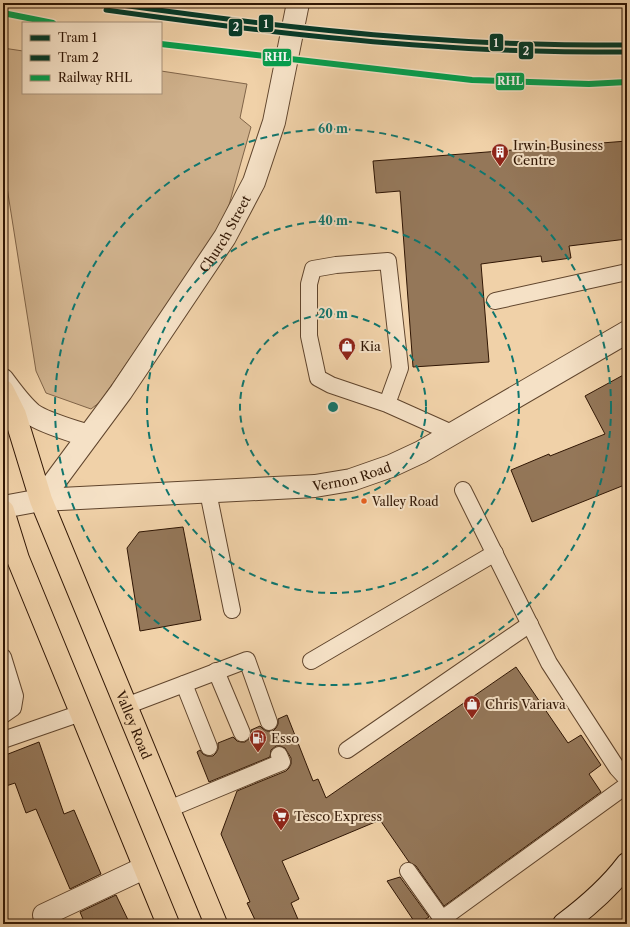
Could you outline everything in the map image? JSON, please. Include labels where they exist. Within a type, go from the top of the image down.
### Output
[{"type":"highway","name":"Valley Road","points":[[3,391],[15,415],[41,500],[216,924]]},
{"type":"highway","points":[[3,511],[18,559],[168,924]]},
{"type":"street","name":"Church Street","points":[[41,500],[121,392],[225,237],[254,182],[274,122],[298,3]]},
{"type":"street","name":"Vernon Road","points":[[3,507],[41,500],[314,486],[351,480],[391,466],[421,452],[627,332]]},
{"type":"street","points":[[3,380],[33,415],[88,436]]},
{"type":"street","points":[[564,924],[590,905],[605,891],[627,864]]},
{"type":"street","points":[[44,915],[144,868]]},
{"type":"lane","points":[[387,404],[400,368],[388,261],[336,265],[313,269],[309,284],[309,336],[318,378],[331,385],[387,404],[454,434]]},
{"type":"lane","points":[[495,301],[627,272]]},
{"type":"lane","points":[[463,490],[548,663],[617,768],[627,779]]},
{"type":"lane","points":[[208,492],[232,610]]},
{"type":"lane","points":[[311,661],[494,553]]},
{"type":"lane","points":[[347,750],[530,624]]},
{"type":"lane","points":[[3,657],[15,696],[13,708],[3,715]]},
{"type":"lane","points":[[126,706],[247,660],[269,722]]},
{"type":"lane","points":[[216,671],[242,733]]},
{"type":"lane","points":[[184,684],[209,747]]},
{"type":"lane","points":[[3,740],[81,713]]},
{"type":"lane","points":[[169,809],[254,770],[282,762],[279,755]]},
{"type":"lane","points":[[408,871],[442,919],[627,785]]},
{"type":"shaded area","points":[[3,48],[22,51],[22,94],[162,94],[162,71],[247,84],[240,118],[251,127],[229,205],[218,230],[100,402],[91,409],[46,393],[36,371],[3,162]]},
{"type":"building","points":[[627,141],[627,239],[569,246],[571,258],[542,262],[541,256],[481,264],[489,362],[413,367],[400,191],[376,193],[373,161]]},
{"type":"building","points":[[627,373],[627,484],[532,522],[511,470],[549,454],[550,456],[605,434],[585,396]]},
{"type":"building","points":[[183,527],[201,620],[140,631],[127,548],[139,532]]},
{"type":"building","points":[[516,667],[568,743],[581,735],[601,765],[589,774],[601,792],[444,906],[416,866],[409,862],[380,820],[282,861],[299,899],[291,903],[300,924],[257,924],[247,903],[250,902],[221,834],[237,791],[286,771],[291,764],[291,758],[285,748],[276,746],[271,750],[270,757],[209,782],[197,752],[200,750],[207,756],[213,756],[218,749],[218,743],[233,737],[237,741],[245,742],[250,738],[251,730],[260,726],[267,731],[273,731],[278,724],[278,719],[287,715],[313,781],[318,779],[326,798]]},
{"type":"building","points":[[39,742],[64,814],[74,810],[101,874],[70,889],[36,809],[26,813],[15,783],[3,787],[3,756]]},
{"type":"building","points":[[400,877],[429,917],[418,924],[416,924],[387,881]]},
{"type":"building","points":[[116,895],[130,924],[85,924],[80,912]]},
{"type":"tram line","name":"1","points":[[107,3],[350,33],[455,41],[627,45]]},
{"type":"tram line","name":"2","points":[[106,10],[349,40],[455,48],[627,52]]},
{"type":"rail line","name":"RHL","points":[[3,13],[48,22]]},
{"type":"rail line","name":"RHL","points":[[162,44],[472,80],[589,84],[627,82]]},
{"type":"place","name":"Irwin Business Centre","points":[[500,167]]},
{"type":"place","name":"Kia","points":[[347,361]]},
{"type":"place","name":"Valley Road","points":[[364,501]]},
{"type":"place","name":"Chris Variava","points":[[472,719]]},
{"type":"place","name":"Esso","points":[[258,753]]},
{"type":"place","name":"Tesco Express","points":[[281,831]]}]
